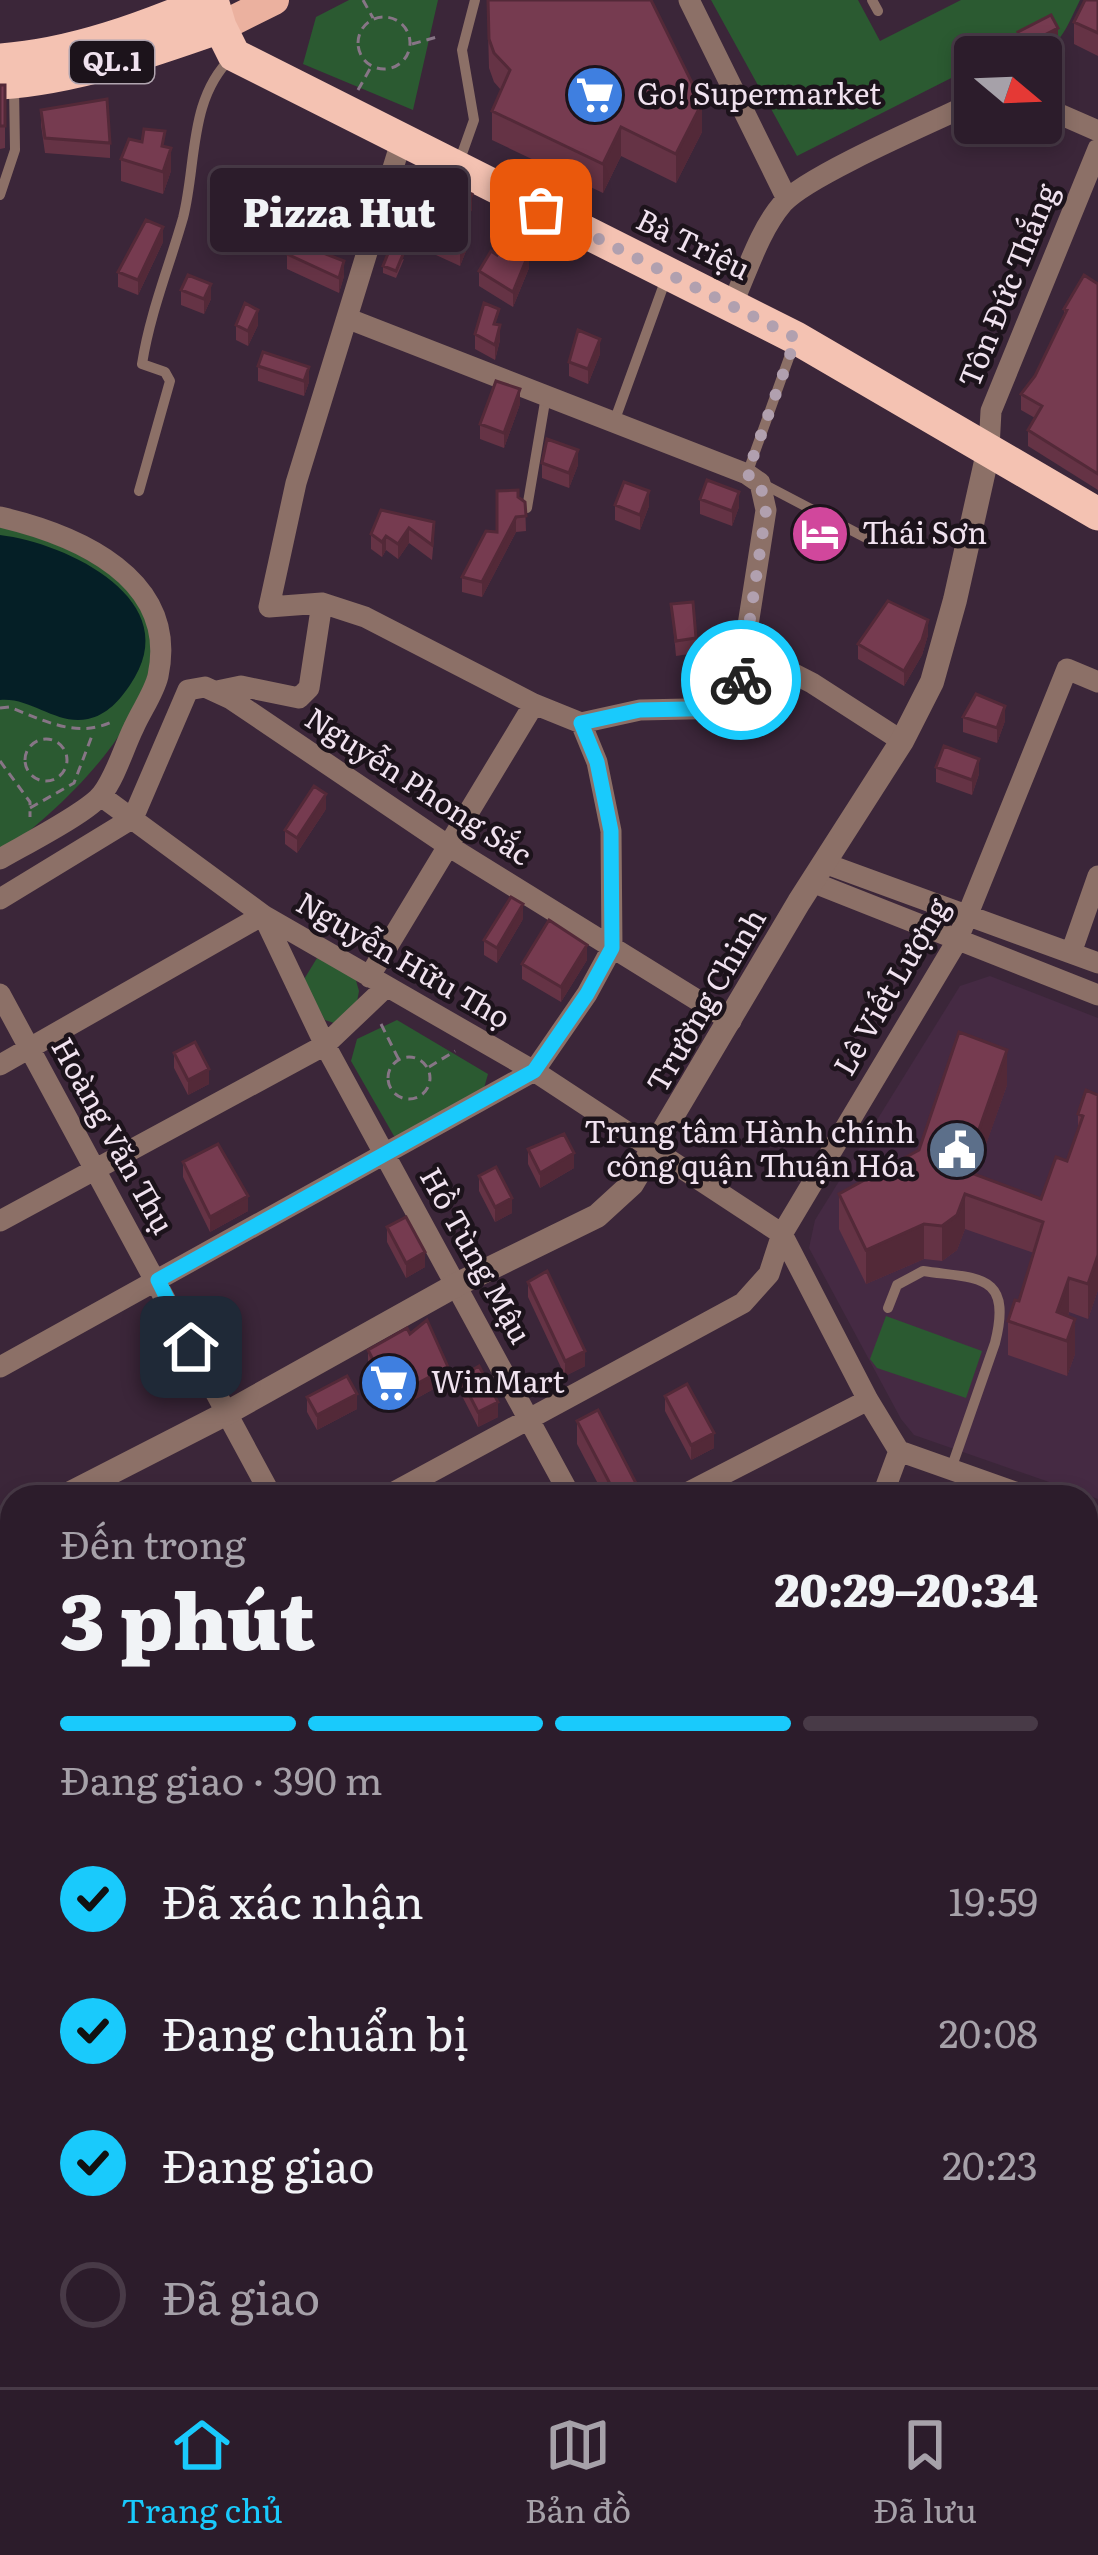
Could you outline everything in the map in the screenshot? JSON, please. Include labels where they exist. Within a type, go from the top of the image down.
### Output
[{"type":"highway","name":"QL.1","points":[[6,66],[151,52],[219,20]]},
{"type":"highway","name":"Bà Triệu","points":[[219,20],[401,142],[796,338],[1098,514]]},
{"type":"main road","name":"QL.1","points":[[219,20],[274,0]]},
{"type":"street","points":[[689,0],[788,199]]},
{"type":"street","points":[[732,305],[766,231],[788,199],[954,113]]},
{"type":"street","points":[[1062,115],[1098,131]]},
{"type":"street","points":[[349,319],[753,479],[766,510],[735,708],[640,710],[581,723],[534,704],[365,617],[322,603],[269,608],[296,483],[401,142]]},
{"type":"street","name":"Tôn Đức Thắng","points":[[989,448],[991,411],[1088,193],[1098,149]]},
{"type":"street","name":"Trường Chinh","points":[[86,1485],[458,1284],[597,1216],[632,1184],[902,741],[932,682],[989,448]]},
{"type":"street","points":[[0,517],[87,549],[130,576],[150,603],[158,625],[158,676],[101,796],[0,859]]},
{"type":"street","points":[[158,676],[188,690],[241,686],[298,698],[309,688],[322,603]]},
{"type":"street","points":[[745,649],[812,683],[902,741]]},
{"type":"street","name":"Lê Viết Lượng","points":[[408,1485],[743,1303],[769,1274],[782,1234],[970,915],[1067,669],[1098,682]]},
{"type":"street","points":[[0,899],[133,818],[188,690]]},
{"type":"street","name":"Nguyễn Phong Sắc","points":[[217,691],[450,847],[731,1021]]},
{"type":"street","points":[[0,1221],[325,1045],[378,982],[534,704]]},
{"type":"street","points":[[0,1367],[534,1071],[612,948],[611,831],[597,762],[581,723]]},
{"type":"street","name":"Nguyễn Hữu Thọ","points":[[101,796],[263,915],[534,1071],[782,1234],[899,1451]]},
{"type":"street","points":[[818,873],[970,915],[1098,963]]},
{"type":"street","points":[[818,873],[957,941],[1098,995]]},
{"type":"street","points":[[1071,952],[1098,876]]},
{"type":"street","points":[[0,1065],[263,915]]},
{"type":"street","name":"Hồ Tùng Mậu","points":[[263,915],[325,1045],[565,1485]]},
{"type":"street","name":"Hoàng Văn Thụ","points":[[0,994],[265,1485]]},
{"type":"street","points":[[702,1485],[868,1400]]},
{"type":"street","points":[[886,1485],[899,1451],[996,1485]]},
{"type":"lane","points":[[457,169],[474,120],[462,50],[476,0]]},
{"type":"lane","points":[[139,491],[170,381],[165,372],[142,364],[149,319],[184,214],[198,116],[220,68],[219,20]]},
{"type":"lane","points":[[0,195],[15,150],[6,66]]},
{"type":"lane","points":[[614,422],[668,273]]},
{"type":"lane","points":[[796,338],[753,479],[874,542]]},
{"type":"lane","points":[[527,508],[546,396]]},
{"type":"lane","points":[[888,1308],[897,1285],[923,1271],[972,1275],[986,1280],[998,1295],[1000,1322],[995,1343],[951,1469]]},
{"type":"path","points":[[363,0],[374,19]]},
{"type":"path","points":[[374,19],[398,21],[409,34],[410,44],[398,64],[382,69],[362,56],[358,40],[374,19]]},
{"type":"path","points":[[410,44],[437,37]]},
{"type":"path","points":[[356,93],[372,65]]},
{"type":"path","points":[[0,708],[9,707],[68,729],[94,731],[117,720]]},
{"type":"path","points":[[58,742],[68,729]]},
{"type":"path","points":[[30,808],[74,783],[94,731]]},
{"type":"path","points":[[58,742],[37,740],[26,750],[24,764],[31,776],[43,781],[62,774]]},
{"type":"path","points":[[58,742],[66,754],[62,774]]},
{"type":"path","points":[[0,761],[30,802],[29,820]]},
{"type":"path","points":[[62,774],[74,783]]},
{"type":"path","points":[[381,1024],[399,1060]]},
{"type":"path","points":[[428,1068],[455,1051]]},
{"type":"path","points":[[415,1058],[428,1068],[425,1092],[405,1099],[388,1080],[399,1060],[415,1058]]},
{"type":"shaded area","points":[[990,976],[1098,1018],[1098,1485],[1058,1485],[914,1435],[809,1248],[815,1220],[960,986]]},
{"type":"green space","points":[[349,0],[438,0],[413,110],[303,64],[316,17]]},
{"type":"green space","points":[[711,0],[858,0],[880,41],[961,0],[1080,0],[1061,36],[954,36],[954,77],[797,156]]},
{"type":"green space","points":[[0,527],[69,550],[128,586],[149,626],[150,663],[138,701],[90,773],[0,854]]},
{"type":"green space","points":[[317,958],[355,977],[359,991],[357,1002],[334,1023],[325,1020],[303,981]]},
{"type":"green space","points":[[397,1020],[488,1074],[482,1095],[410,1136],[394,1136],[351,1061],[357,1039]]},
{"type":"green space","points":[[886,1316],[982,1351],[966,1398],[877,1368],[870,1359]]},
{"type":"water","points":[[0,535],[57,550],[86,564],[132,603],[144,627],[144,655],[126,691],[101,714],[66,719],[0,700]]},
{"type":"building","name":"Go! Supermarket","points":[[488,0],[651,0],[702,103],[676,154],[621,127],[603,164],[492,111],[510,70],[494,53],[489,39]]},
{"type":"building","points":[[1085,0],[1098,0],[1098,33],[1074,22]]},
{"type":"building","points":[[1051,15],[1058,28],[1042,36],[1020,36],[1018,32]]},
{"type":"building","points":[[0,85],[5,85],[5,126],[0,126]]},
{"type":"building","points":[[107,99],[110,143],[45,138],[41,110]]},
{"type":"building","points":[[144,129],[165,131],[162,146],[171,148],[163,172],[121,159],[129,139],[142,142]]},
{"type":"building","points":[[306,172],[331,184],[316,216],[290,204]]},
{"type":"building","points":[[428,176],[472,194],[459,230],[466,236],[460,251],[436,241],[443,219],[416,209]]},
{"type":"building","points":[[272,195],[295,207],[282,234],[260,223]]},
{"type":"building","points":[[146,220],[163,227],[138,280],[118,272]]},
{"type":"building","points":[[512,223],[533,232],[513,292],[479,271],[491,251],[497,255]]},
{"type":"building","points":[[292,241],[344,261],[339,278],[287,254]]},
{"type":"building","points":[[391,246],[404,252],[396,271],[383,266]]},
{"type":"building","points":[[188,275],[211,284],[204,299],[181,290]]},
{"type":"building","points":[[1084,275],[1098,284],[1098,474],[1028,430],[1042,406],[1021,394],[1035,376]]},
{"type":"building","points":[[245,303],[258,310],[248,331],[236,325]]},
{"type":"building","points":[[484,303],[499,309],[495,345],[475,334]]},
{"type":"building","points":[[578,330],[600,339],[588,369],[569,362]]},
{"type":"building","points":[[263,352],[309,367],[304,381],[258,366]]},
{"type":"building","points":[[496,381],[520,389],[504,433],[480,424]]},
{"type":"building","points":[[547,439],[578,450],[569,473],[542,463]]},
{"type":"building","points":[[707,480],[739,492],[732,511],[700,499]]},
{"type":"building","points":[[624,482],[649,491],[640,515],[615,505]]},
{"type":"building","points":[[518,490],[526,516],[516,517],[482,582],[462,577],[486,531],[497,532],[497,491]]},
{"type":"building","points":[[381,510],[434,522],[432,545],[409,528],[398,544],[386,536],[382,542],[371,534]]},
{"type":"building","points":[[888,601],[928,620],[904,671],[858,644]]},
{"type":"building","points":[[693,602],[696,638],[676,641],[671,604]]},
{"type":"building","points":[[976,694],[1005,706],[997,728],[963,717]]},
{"type":"building","points":[[944,746],[979,759],[972,780],[936,767]]},
{"type":"building","points":[[314,786],[326,794],[297,838],[285,830]]},
{"type":"building","points":[[511,897],[523,904],[497,948],[484,940]]},
{"type":"building","points":[[549,920],[587,945],[561,987],[522,964]]},
{"type":"building","points":[[959,1032],[1007,1050],[970,1155],[971,1173],[1041,1199],[1056,1157],[1067,1161],[1083,1116],[1078,1114],[1086,1090],[1098,1095],[1098,1255],[1088,1284],[1069,1278],[1057,1312],[1075,1319],[1067,1341],[1008,1321],[1015,1300],[1019,1301],[1043,1222],[965,1194],[957,1215],[942,1226],[924,1224],[866,1250],[839,1194],[919,1150]]},
{"type":"building","points":[[195,1042],[209,1069],[188,1080],[174,1053]]},
{"type":"building","points":[[564,1134],[574,1153],[540,1173],[528,1149]]},
{"type":"building","points":[[218,1144],[248,1196],[210,1217],[183,1162]]},
{"type":"building","points":[[496,1167],[512,1198],[495,1207],[479,1176]]},
{"type":"building","points":[[406,1217],[425,1252],[406,1263],[387,1227]]},
{"type":"building","points":[[547,1271],[585,1351],[565,1361],[528,1282]]},
{"type":"building","points":[[427,1320],[448,1367],[392,1397],[368,1350],[407,1328],[410,1334]]},
{"type":"building","points":[[479,1366],[498,1402],[478,1412],[460,1377]]},
{"type":"building","points":[[347,1376],[357,1394],[317,1415],[307,1397]]},
{"type":"building","points":[[687,1384],[714,1433],[691,1445],[665,1396]]},
{"type":"building","points":[[598,1410],[637,1485],[611,1485],[577,1421]]},
{"type":"way so far","points":[[541,210],[796,338],[747,474],[760,483],[766,510],[741,680]]},
{"type":"place","name":"Go! Supermarket","points":[[595,95]]},
{"type":"place","name":"Pizza Hut","points":[[541,210]]},
{"type":"place","name":"Thái Sơn","points":[[820,534]]},
{"type":"place","name":"Trung tâm Hành chính công quận Thuận Hóa","points":[[957,1150]]},
{"type":"place","name":"WinMart","points":[[389,1383]]},
{"type":"route","points":[[191,1347],[158,1280],[534,1071],[587,994],[612,948],[613,869],[611,831],[597,762],[581,723],[640,710],[735,708],[741,680]]}]
